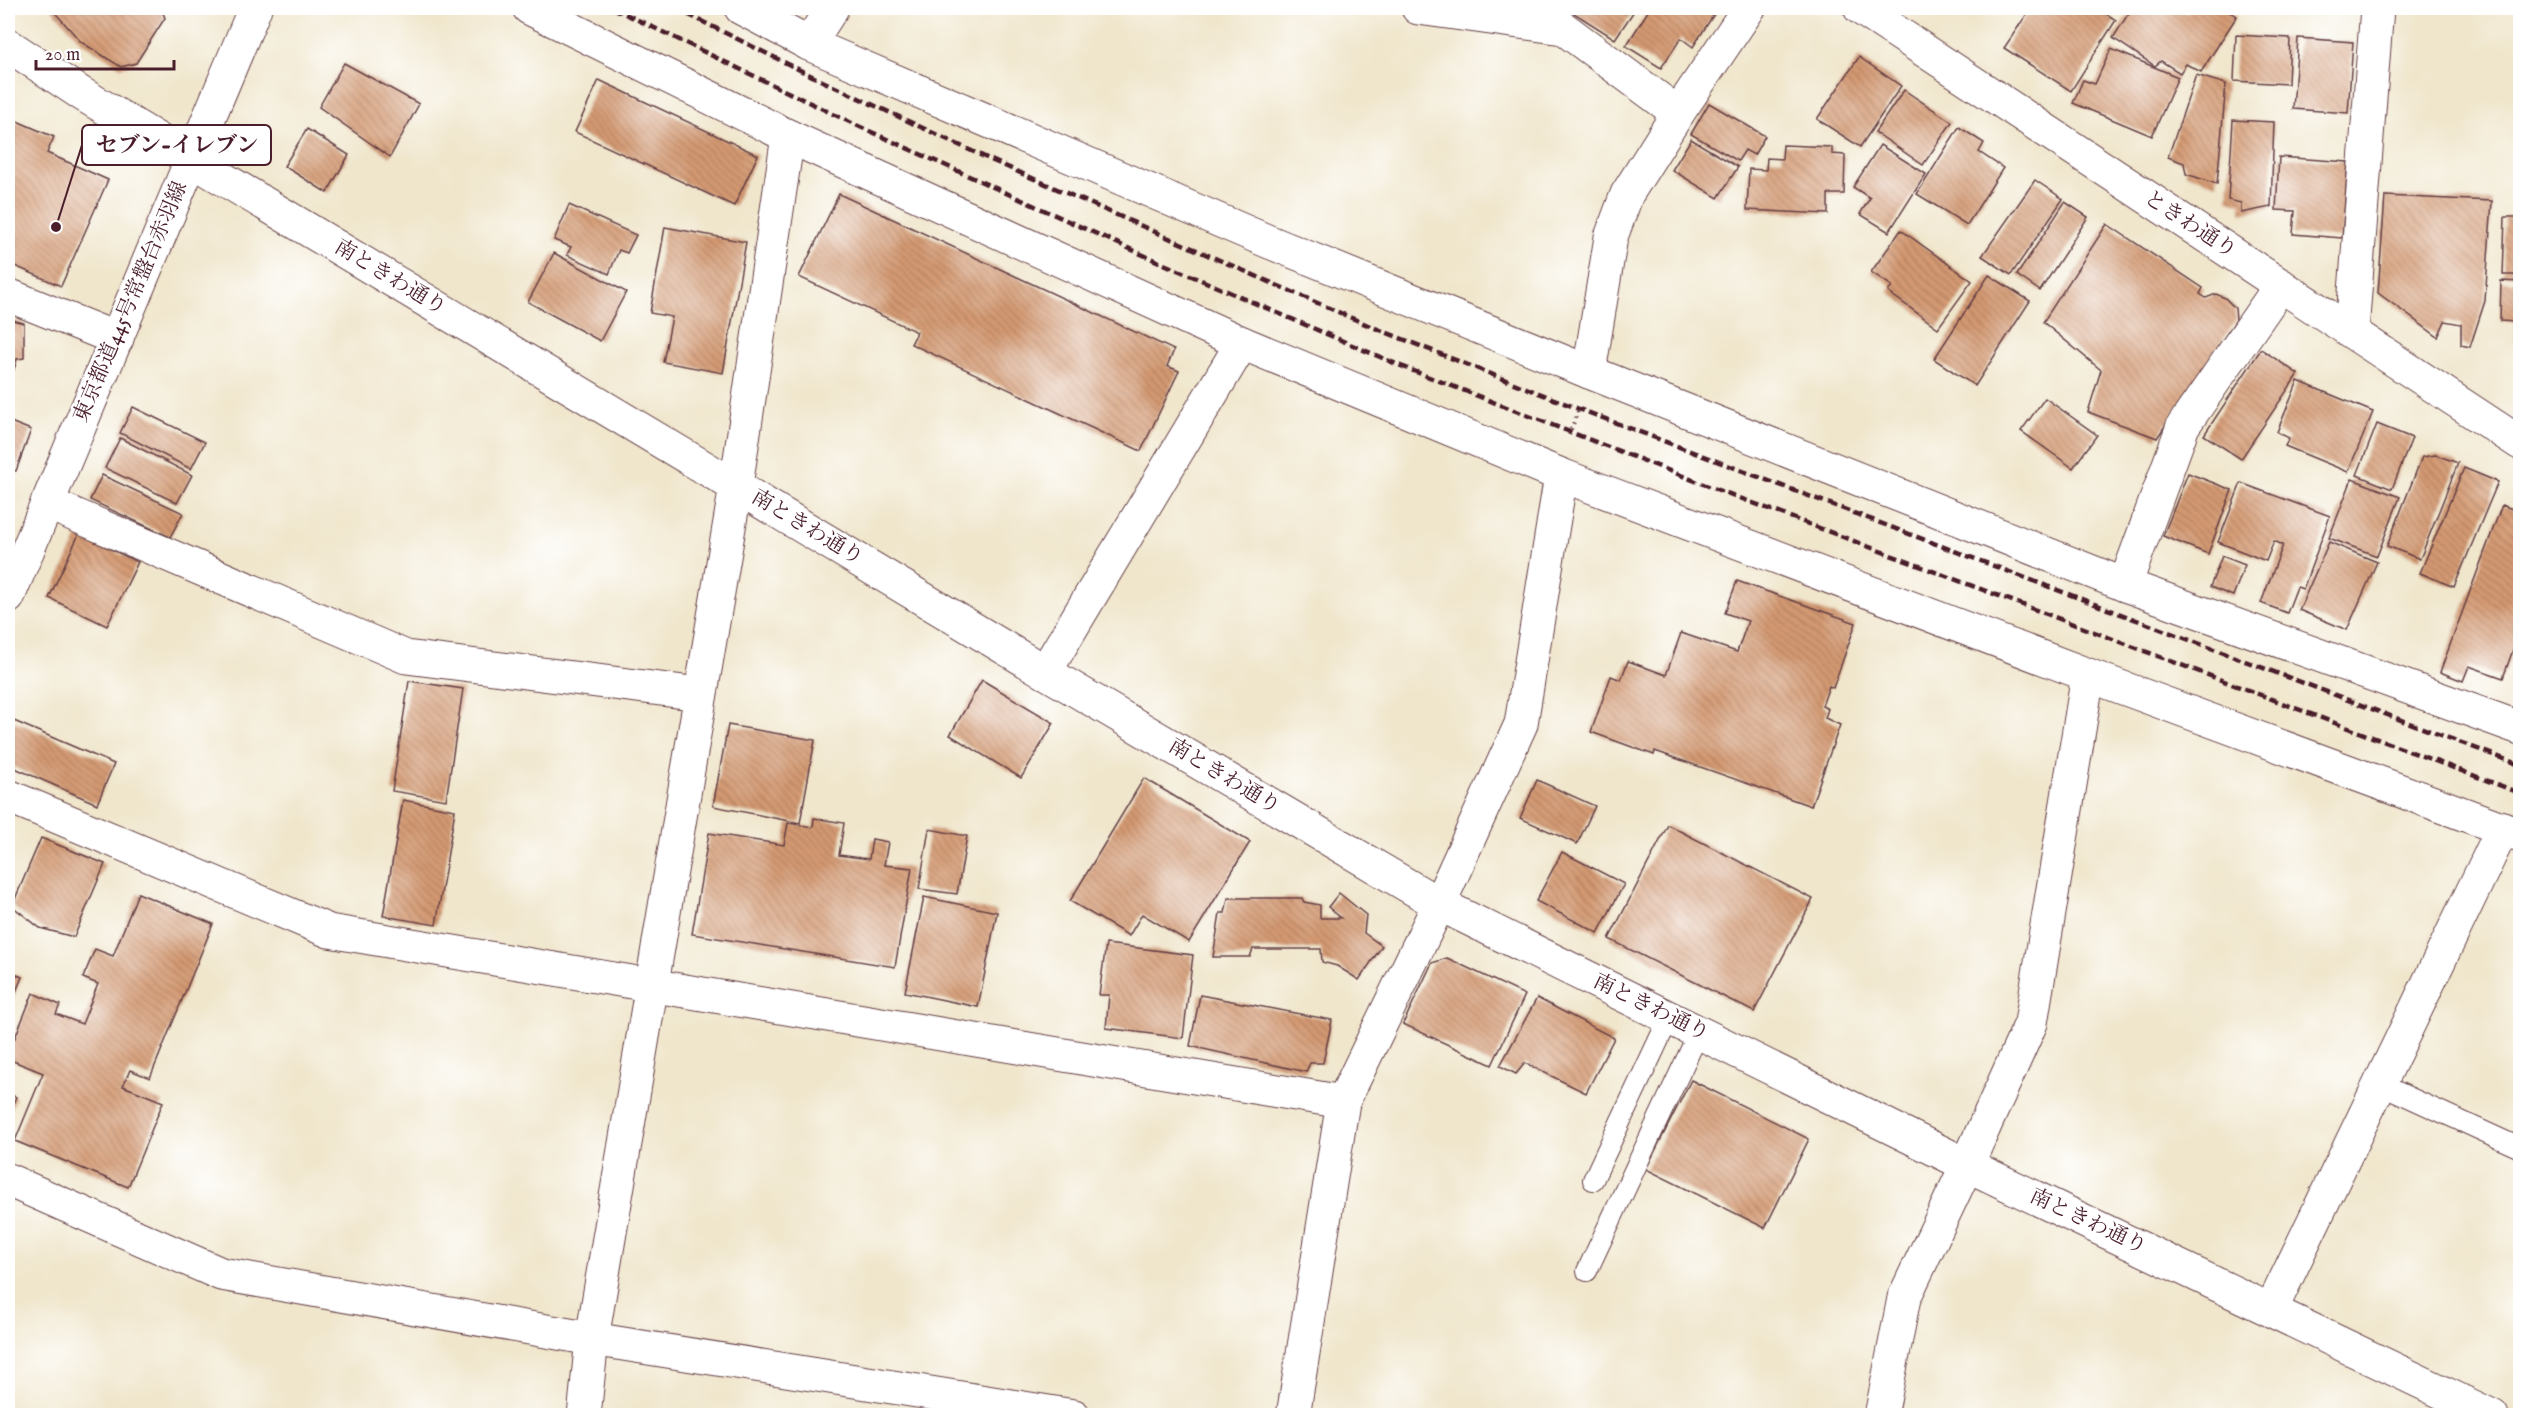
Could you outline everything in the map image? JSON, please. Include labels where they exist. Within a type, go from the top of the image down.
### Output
[{"type":"street","name":"東京都道445号常盤台赤羽線","points":[[8,597],[255,8]]},
{"type":"street","points":[[529,8],[788,136],[1242,343],[1557,474],[2088,675],[2511,831],[2380,1084],[2271,1310]]},
{"type":"street","points":[[741,8],[809,44],[1267,241],[1589,372],[2125,585],[2520,728]]},
{"type":"street","points":[[809,44],[832,8]]},
{"type":"street","points":[[1418,8],[1563,28],[1678,112]]},
{"type":"street","points":[[1589,372],[1611,237],[1627,194],[1678,112],[1749,8]]},
{"type":"street","name":"ときわ通り","points":[[1860,8],[2520,443]]},
{"type":"street","points":[[2352,331],[2377,8]]},
{"type":"street","name":"南ときわ通り","points":[[8,45],[82,94],[1045,672],[1439,904],[1967,1165],[2492,1416]]},
{"type":"street","points":[[584,1416],[592,1339],[736,486],[788,136]]},
{"type":"street","points":[[2125,585],[2183,426],[2280,285]]},
{"type":"street","points":[[8,295],[117,339]]},
{"type":"street","points":[[1045,672],[1242,343]]},
{"type":"street","points":[[1293,1416],[1343,1102],[1439,904],[1521,724],[1557,474]]},
{"type":"street","points":[[47,503],[406,657],[700,694]]},
{"type":"street","points":[[1881,1416],[1904,1298],[2031,1023],[2088,675]]},
{"type":"street","points":[[8,796],[329,931],[1343,1102]]},
{"type":"street","points":[[8,1180],[221,1274],[956,1406],[1074,1416]]},
{"type":"lane","points":[[1593,1180],[1669,1018]]},
{"type":"lane","points":[[1587,1271],[1699,1032]]},
{"type":"lane","points":[[2380,1084],[2520,1149]]},
{"type":"path","points":[[1557,474],[1586,391],[1589,372]]},
{"type":"building","points":[[51,8],[161,8],[165,18],[136,63],[121,67],[81,42]]},
{"type":"building","points":[[1566,8],[1636,8],[1615,39]]},
{"type":"building","points":[[1650,8],[1718,8],[1693,47],[1681,38],[1661,68],[1626,46]]},
{"type":"building","points":[[2031,8],[2097,8],[2116,20],[2071,91],[2004,48]]},
{"type":"building","points":[[2132,8],[2176,8],[2186,13],[2190,8],[2223,8],[2237,16],[2201,72],[2186,64],[2180,73],[2161,61],[2155,66],[2113,38]]},
{"type":"building","points":[[2236,35],[2290,38],[2288,84],[2234,81]]},
{"type":"building","points":[[2298,38],[2353,42],[2348,113],[2293,109]]},
{"type":"building","points":[[2111,49],[2178,77],[2152,136],[2073,103],[2083,80],[2095,84]]},
{"type":"building","points":[[1859,57],[1901,86],[1860,147],[1817,119]]},
{"type":"building","points":[[344,63],[419,104],[390,157],[319,107]]},
{"type":"building","points":[[2196,75],[2226,84],[2217,184],[2186,174],[2184,163],[2168,157]]},
{"type":"building","points":[[599,80],[758,155],[734,206],[575,132]]},
{"type":"building","points":[[1904,90],[1952,122],[1923,165],[1875,132]]},
{"type":"building","points":[[1709,103],[1765,136],[1754,155],[1745,150],[1738,161],[1691,134]]},
{"type":"building","points":[[2233,120],[2274,122],[2271,207],[2241,213],[2241,203],[2228,200]]},
{"type":"building","points":[[17,121],[54,137],[47,153],[108,180],[61,286],[8,263],[8,139]]},
{"type":"building","points":[[1959,127],[1984,143],[1979,152],[2003,168],[1967,225],[1917,194]]},
{"type":"building","points":[[307,129],[349,155],[327,193],[284,166]]},
{"type":"building","points":[[1691,139],[1738,167],[1718,198],[1672,170]]},
{"type":"building","points":[[1783,145],[1832,147],[1832,154],[1845,155],[1844,194],[1828,194],[1828,214],[1747,210],[1749,169],[1766,170],[1767,158],[1782,159]]},
{"type":"building","points":[[1880,145],[1926,174],[1889,232],[1860,214],[1870,198],[1853,187]]},
{"type":"building","points":[[2279,157],[2348,162],[2342,238],[2293,234],[2295,211],[2276,210]]},
{"type":"building","points":[[2035,180],[2063,199],[2011,275],[1982,256]]},
{"type":"building","points":[[839,194],[1174,350],[1167,366],[1179,371],[1141,451],[911,344],[917,332],[799,277]]},
{"type":"building","points":[[2385,196],[2492,201],[2485,301],[2470,347],[2461,345],[2461,324],[2445,321],[2438,337],[2378,293]]},
{"type":"building","points":[[2065,202],[2088,217],[2040,291],[2017,275]]},
{"type":"building","points":[[569,205],[636,235],[627,253],[619,250],[609,274],[567,255],[571,247],[554,240]]},
{"type":"building","points":[[2505,217],[2520,217],[2520,275],[2503,275]]},
{"type":"building","points":[[2107,224],[2203,288],[2200,294],[2206,298],[2216,294],[2225,298],[2235,308],[2236,320],[2157,438],[2088,412],[2101,370],[2043,322]]},
{"type":"building","points":[[665,227],[746,242],[723,373],[663,362],[672,317],[650,313]]},
{"type":"building","points":[[1901,230],[1972,281],[1938,328],[1888,292],[1892,286],[1871,272]]},
{"type":"building","points":[[554,253],[626,292],[600,341],[528,302]]},
{"type":"building","points":[[1989,275],[2030,301],[1975,386],[1934,359]]},
{"type":"building","points":[[2501,281],[2520,282],[2520,344],[2515,344],[2516,322],[2500,321]]},
{"type":"building","points":[[8,319],[24,323],[24,358],[17,359],[8,390]]},
{"type":"building","points":[[2261,349],[2298,374],[2241,459],[2204,435]]},
{"type":"building","points":[[2298,381],[2373,412],[2348,472],[2285,446],[2289,438],[2277,432]]},
{"type":"building","points":[[2045,398],[2097,435],[2073,468],[2021,431]]},
{"type":"building","points":[[133,407],[205,442],[191,469],[120,433]]},
{"type":"building","points":[[8,421],[31,430],[16,471],[8,470]]},
{"type":"building","points":[[2377,424],[2412,438],[2392,489],[2357,475]]},
{"type":"building","points":[[120,438],[192,475],[177,503],[105,468]]},
{"type":"building","points":[[2436,455],[2458,463],[2420,559],[2387,546],[2422,457]]},
{"type":"building","points":[[2464,468],[2498,482],[2454,587],[2420,573]]},
{"type":"building","points":[[2188,473],[2232,490],[2208,554],[2163,536]]},
{"type":"building","points":[[102,475],[183,513],[170,537],[90,500]]},
{"type":"building","points":[[2352,479],[2400,497],[2377,556],[2329,538]]},
{"type":"building","points":[[2241,483],[2330,516],[2303,589],[2297,587],[2287,613],[2261,603],[2283,545],[2274,541],[2266,561],[2218,542]]},
{"type":"building","points":[[2502,505],[2520,512],[2520,630],[2503,678],[2469,666],[2463,681],[2440,672]]},
{"type":"building","points":[[79,534],[138,562],[107,626],[49,598]]},
{"type":"building","points":[[2329,542],[2377,562],[2347,630],[2299,610]]},
{"type":"building","points":[[2222,556],[2245,565],[2233,596],[2210,587]]},
{"type":"building","points":[[1737,581],[1856,623],[1833,688],[1829,686],[1822,706],[1828,709],[1825,718],[1840,725],[1811,806],[1655,751],[1654,755],[1591,732],[1611,676],[1621,680],[1628,661],[1666,675],[1681,633],[1737,652],[1748,621],[1725,613]]},
{"type":"building","points":[[982,680],[1054,723],[1021,778],[950,735]]},
{"type":"building","points":[[409,681],[463,689],[446,800],[392,791]]},
{"type":"building","points":[[14,721],[114,764],[97,804],[8,765],[8,735]]},
{"type":"building","points":[[728,725],[815,740],[800,823],[713,806]]},
{"type":"building","points":[[1144,778],[1250,842],[1189,942],[1142,914],[1129,936],[1070,901]]},
{"type":"building","points":[[1537,780],[1595,806],[1577,844],[1520,818]]},
{"type":"building","points":[[403,800],[455,810],[436,925],[383,916]]},
{"type":"building","points":[[814,818],[844,823],[839,855],[869,859],[872,839],[888,842],[884,865],[912,868],[895,967],[692,934],[709,833],[784,845],[788,823],[813,827]]},
{"type":"building","points":[[1668,825],[1813,899],[1754,1012],[1609,939]]},
{"type":"building","points":[[929,829],[967,836],[957,894],[919,889]]},
{"type":"building","points":[[41,838],[105,864],[74,937],[40,928],[12,906]]},
{"type":"building","points":[[1562,852],[1624,884],[1598,933],[1536,901]]},
{"type":"building","points":[[138,893],[213,924],[150,1078],[130,1070],[123,1086],[163,1102],[128,1187],[15,1141],[43,1073],[8,1059],[8,1055],[33,993],[60,1005],[56,1014],[82,1024],[98,984],[83,978],[95,949],[113,956]]},
{"type":"building","points":[[1339,893],[1366,915],[1364,933],[1382,946],[1359,980],[1337,966],[1322,962],[1321,949],[1253,949],[1250,957],[1213,957],[1220,913],[1225,913],[1228,898],[1302,898],[1304,902],[1320,905],[1320,918],[1341,918],[1328,907]]},
{"type":"building","points":[[924,897],[997,912],[978,1007],[905,992]]},
{"type":"building","points":[[1106,944],[1193,955],[1183,1038],[1106,1028],[1109,995],[1099,995]]},
{"type":"building","points":[[1447,958],[1525,995],[1492,1065],[1403,1024],[1432,963]]},
{"type":"building","points":[[8,971],[22,977],[8,1011]]},
{"type":"building","points":[[1200,995],[1332,1020],[1323,1063],[1310,1063],[1306,1072],[1190,1046]]},
{"type":"building","points":[[1537,998],[1614,1038],[1586,1093],[1525,1063],[1516,1074],[1500,1066]]},
{"type":"building","points":[[1691,1080],[1809,1139],[1765,1228],[1646,1169]]},
{"type":"building","points":[[8,1094],[16,1097],[8,1118]]},
{"type":"railway","points":[[613,8],[856,125],[1150,258],[1401,366],[1716,489],[2520,793]]},
{"type":"railway","points":[[675,8],[816,78],[991,160],[1370,326],[1579,409],[2520,765]]},
{"type":"place","name":"セブン-イレブン","points":[[56,227]]}]
